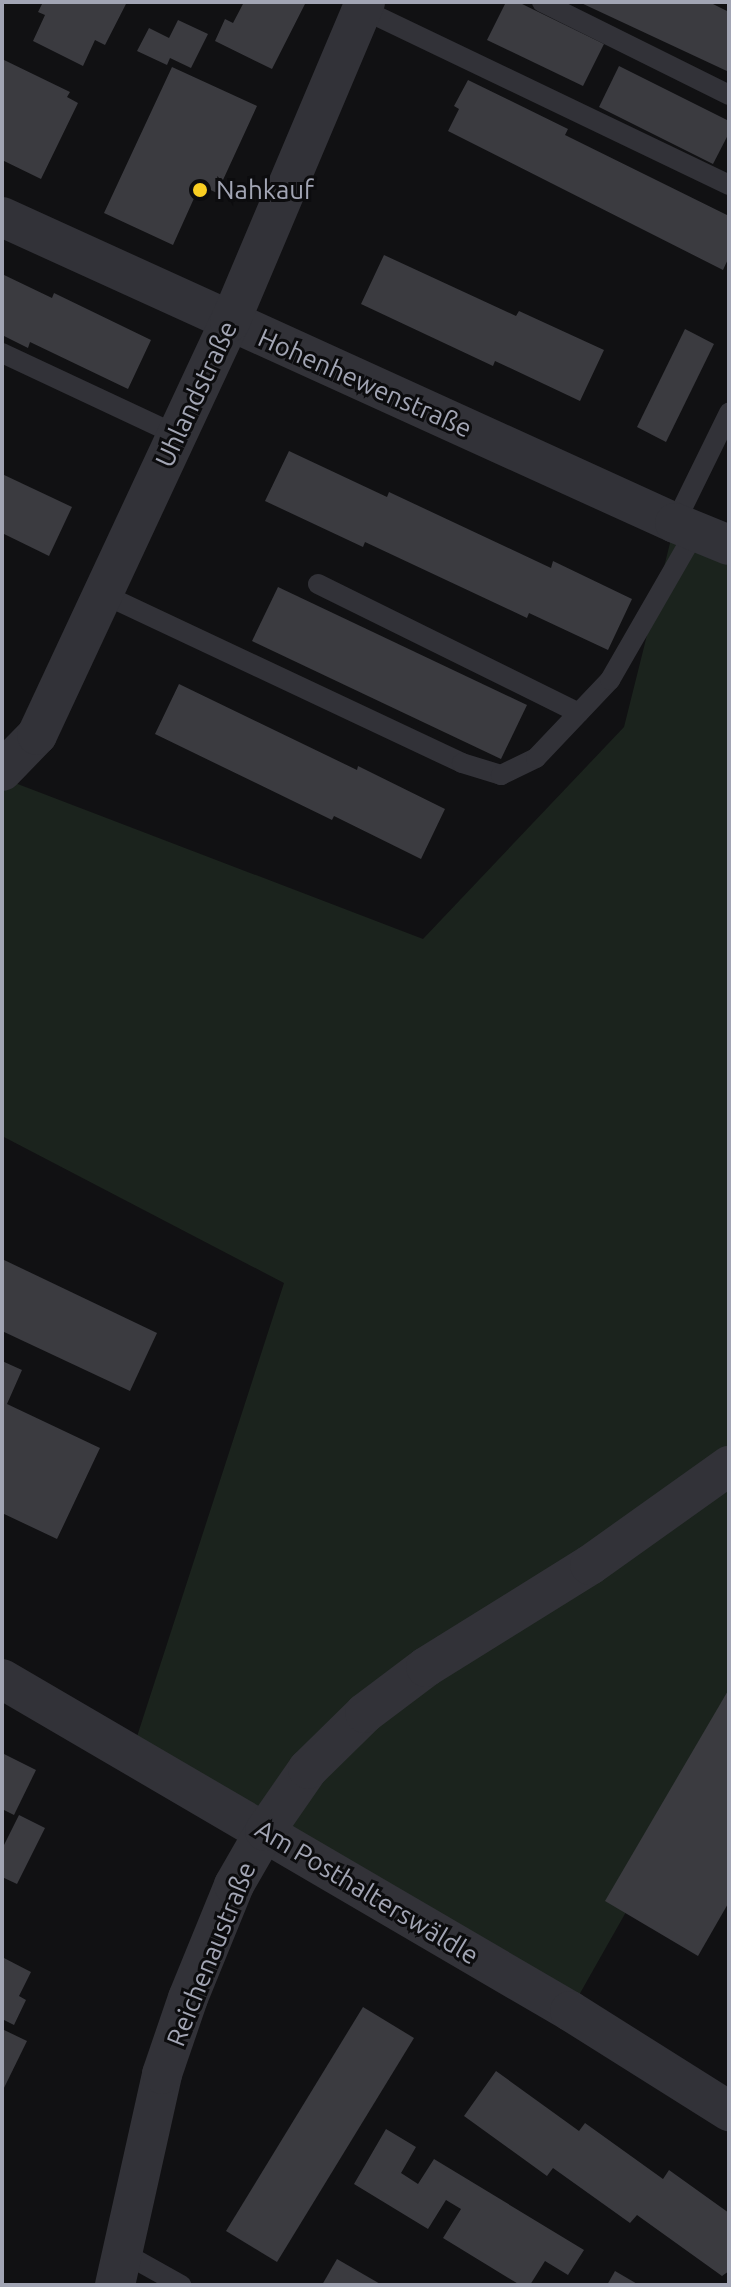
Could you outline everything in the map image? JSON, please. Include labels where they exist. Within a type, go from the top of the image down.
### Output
[{"type":"street","name":"Uhlandstraße","points":[[2,771],[37,735],[230,322],[363,5]]},
{"type":"street","name":"Hohenhewenstraße","points":[[2,217],[700,533]]},
{"type":"street","name":"Reichenaustraße","points":[[118,2269],[162,2074],[188,1998],[234,1885],[265,1831],[308,1769],[365,1713],[426,1667],[628,1540],[729,1466]]},
{"type":"street","name":"Am Posthalterswäldle","points":[[2,1679],[570,2011],[729,2111]]},
{"type":"lane","points":[[542,2],[729,95]]},
{"type":"lane","points":[[363,5],[729,185]]},
{"type":"lane","points":[[2,353],[177,435]]},
{"type":"lane","points":[[103,594],[462,763],[501,775],[536,758],[610,680],[700,533],[729,413]]},
{"type":"lane","points":[[318,584],[579,713]]},
{"type":"lane","points":[[118,2269],[181,2285]]},
{"type":"shaded area","points":[[675,523],[729,545],[729,1730],[570,2011],[131,1755],[284,1283],[2,1136],[2,778],[423,939],[624,727]]},
{"type":"building","points":[[43,2],[127,2],[105,45],[95,40],[83,66],[33,41],[45,15],[38,12]]},
{"type":"building","points":[[244,2],[306,2],[272,69],[215,41],[225,19],[233,23]]},
{"type":"building","points":[[506,2],[518,2],[604,44],[583,86],[487,40]]},
{"type":"building","points":[[579,2],[709,2],[729,12],[729,72]]},
{"type":"building","points":[[178,20],[208,34],[191,68],[170,58],[167,65],[137,51],[149,28],[169,38]]},
{"type":"building","points":[[2,59],[70,92],[67,97],[78,103],[41,179],[2,160]]},
{"type":"building","points":[[619,66],[729,121],[729,133],[713,164],[599,107]]},
{"type":"building","points":[[172,67],[257,106],[217,193],[200,185],[173,245],[104,213]]},
{"type":"building","points":[[468,80],[568,129],[565,135],[729,216],[729,257],[723,270],[448,131],[459,109],[454,106]]},
{"type":"building","points":[[384,255],[516,316],[519,311],[604,350],[580,401],[495,361],[493,366],[361,304]]},
{"type":"building","points":[[2,274],[52,298],[54,293],[151,340],[128,389],[30,342],[28,348],[2,335]]},
{"type":"building","points":[[685,329],[714,344],[666,442],[637,427]]},
{"type":"building","points":[[289,451],[387,497],[389,492],[551,568],[553,561],[632,599],[608,650],[529,613],[527,618],[365,542],[363,547],[265,501]]},
{"type":"building","points":[[2,474],[72,507],[49,556],[2,533]]},
{"type":"building","points":[[278,587],[527,705],[501,759],[252,641]]},
{"type":"building","points":[[179,684],[445,809],[421,859],[334,816],[332,820],[155,734]]},
{"type":"building","points":[[2,1259],[157,1333],[130,1391],[2,1331]]},
{"type":"building","points":[[2,1361],[22,1370],[7,1404],[100,1448],[57,1539],[2,1513]]},
{"type":"building","points":[[729,1689],[729,1902],[698,1956],[605,1901]]},
{"type":"building","points":[[2,1753],[36,1770],[14,1815],[2,1809]]},
{"type":"building","points":[[19,1815],[45,1828],[17,1884],[2,1877],[2,1849]]},
{"type":"building","points":[[2,1957],[31,1972],[19,1996],[26,2000],[14,2025],[2,2019]]},
{"type":"building","points":[[363,2007],[414,2038],[277,2262],[226,2231]]},
{"type":"building","points":[[2,2029],[27,2041],[2,2092]]},
{"type":"building","points":[[496,2071],[579,2131],[585,2123],[663,2179],[669,2170],[729,2213],[729,2271],[722,2276],[637,2215],[630,2223],[553,2168],[547,2176],[464,2116]]},
{"type":"building","points":[[386,2129],[416,2147],[401,2173],[418,2184],[434,2159],[584,2250],[568,2275],[545,2261],[530,2285],[520,2285],[443,2238],[461,2209],[446,2200],[428,2229],[354,2184]]},
{"type":"building","points":[[337,2259],[382,2285],[322,2285]]},
{"type":"building","points":[[615,2271],[639,2285],[607,2285]]},
{"type":"place","name":"Nahkauf","points":[[200,190]]}]
